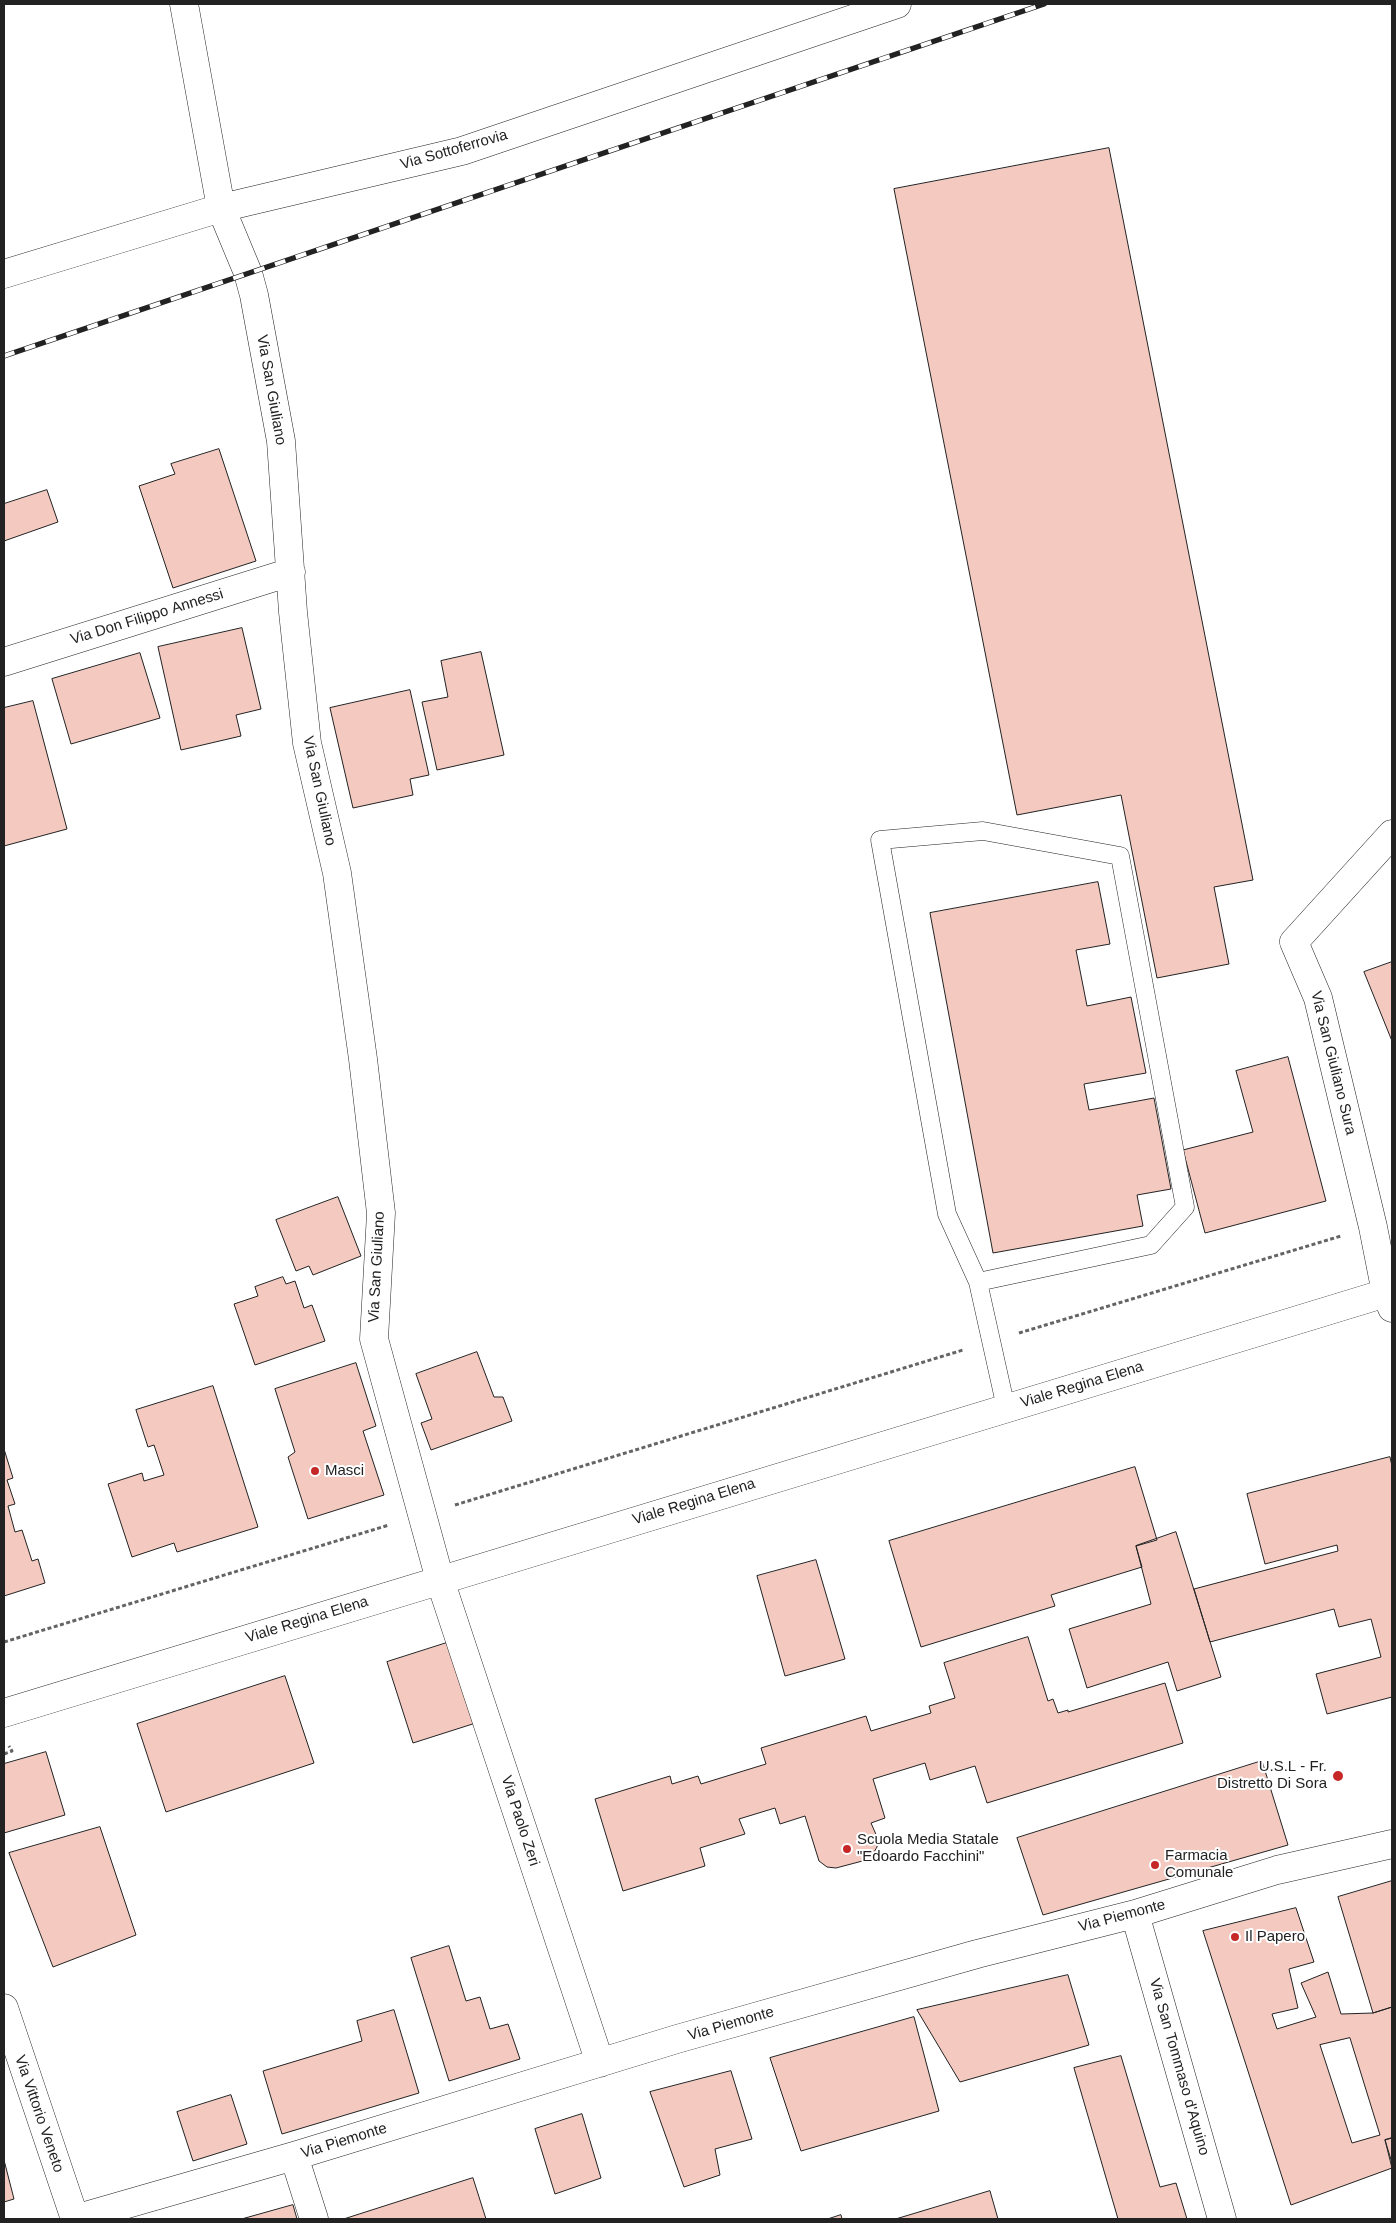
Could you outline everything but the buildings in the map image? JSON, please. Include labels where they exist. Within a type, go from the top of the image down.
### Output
[{"type":"street","name":"Via San Giuliano","points":[[184,4],[221,208],[248,273],[265,351],[281,441],[291,572],[308,743],[337,873],[364,1059],[381,1213],[374,1339],[440,1580]]},
{"type":"street","name":"Via Sottoferrovia","points":[[4,274],[221,208],[462,151],[897,4]]},
{"type":"street","name":"Via Don Filippo Annessi","points":[[4,662],[291,572]]},
{"type":"street","name":"Via San Giuliano Sura","points":[[1390,1297],[1318,998],[1294,942],[1392,834]]},
{"type":"street","name":"Viale Regina Elena","points":[[4,1714],[1006,1408],[1390,1297]]},
{"type":"street","name":"Via Paolo Zeri","points":[[440,1580],[600,2063]]},
{"type":"street","name":"Via Piemonte","points":[[75,2219],[294,2156],[600,2063],[977,1954],[1135,1914],[1277,1870],[1392,1844]]},
{"type":"street","name":"Via San Tommaso d'Aquino","points":[[1135,1914],[1222,2219]]},
{"type":"street","name":"Via Vittorio Veneto","points":[[4,2008],[75,2219]]},
{"type":"street","points":[[294,2156],[314,2219]]},
{"type":"lane","points":[[978,1282],[1151,1245],[1186,1206],[1120,856],[983,831],[880,840],[947,1214],[978,1282],[1006,1408]]},
{"type":"path","points":[[4,1642],[1338,1236]]},
{"type":"path","points":[[4,1754],[12,1751]]},
{"type":"railway","points":[[4,356],[1044,4]]},
{"type":"place","name":"Masci","points":[[315,1471]]},
{"type":"place","name":"U.S.L - Fr. Distretto Di Sora","points":[[1338,1776]]},
{"type":"place","name":"Scuola Media Statale \"Edoardo Facchini\"","points":[[847,1849]]},
{"type":"place","name":"Farmacia Comunale","points":[[1155,1865]]},
{"type":"place","name":"Il Papero","points":[[1235,1937]]}]
